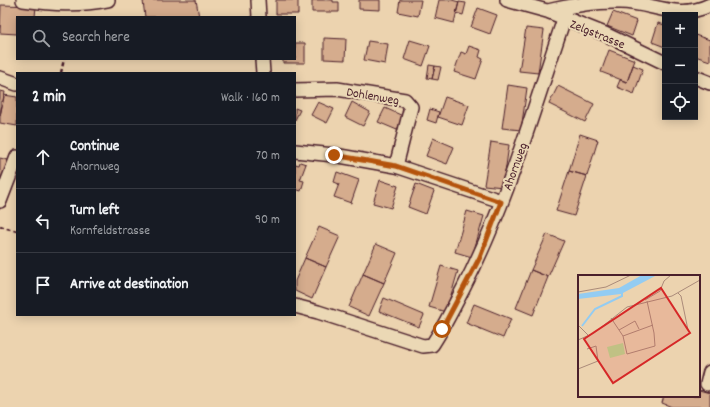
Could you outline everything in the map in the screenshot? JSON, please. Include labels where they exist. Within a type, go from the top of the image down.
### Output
[{"type":"street","points":[[23,0],[88,4],[108,0]]},
{"type":"street","points":[[258,0],[259,16]]},
{"type":"street","name":"Zelgstrasse","points":[[507,0],[547,11],[605,34],[662,62]]},
{"type":"street","points":[[547,11],[592,2],[622,2],[675,12],[694,10],[710,5]]},
{"type":"street","name":"Ahornweg","points":[[296,306],[423,346],[432,345],[480,257],[520,152],[564,19]]},
{"type":"street","points":[[262,60],[264,72]]},
{"type":"street","points":[[0,78],[16,84]]},
{"type":"street","points":[[698,78],[710,83]]},
{"type":"street","name":"Dohlenweg","points":[[296,90],[337,89],[404,100],[411,107],[396,166]]},
{"type":"street","points":[[296,151],[334,155],[396,166],[501,202]]},
{"type":"street","points":[[0,201],[16,160]]},
{"type":"path","points":[[61,72],[64,60]]},
{"type":"path","points":[[0,226],[16,230]]},
{"type":"building","points":[[196,0],[199,16],[145,16],[143,1]]},
{"type":"building","points":[[276,0],[298,0],[298,14],[276,14]]},
{"type":"building","points":[[312,0],[333,0],[333,2],[339,2],[339,12],[312,12]]},
{"type":"building","points":[[359,0],[380,0],[380,10],[359,9]]},
{"type":"building","points":[[400,0],[421,0],[418,16],[398,12]]},
{"type":"building","points":[[439,0],[452,0],[459,2],[454,23],[435,18]]},
{"type":"building","points":[[459,2],[466,3],[463,15],[456,13]]},
{"type":"building","points":[[1,5],[36,6],[35,16],[16,16],[16,34],[0,33]]},
{"type":"building","points":[[478,8],[497,15],[490,34],[471,27]]},
{"type":"building","points":[[613,12],[637,21],[632,36],[607,26]]},
{"type":"building","points":[[658,23],[662,24],[662,46],[652,42]]},
{"type":"building","points":[[526,28],[544,30],[538,73],[519,71]]},
{"type":"building","points":[[698,36],[710,40],[710,61],[698,57]]},
{"type":"building","points":[[324,38],[346,39],[345,60],[324,59]]},
{"type":"building","points":[[410,40],[430,46],[423,66],[404,59]]},
{"type":"building","points":[[368,41],[388,44],[385,64],[364,60]]},
{"type":"building","points":[[296,43],[305,43],[305,63],[283,63],[283,60],[296,60]]},
{"type":"building","points":[[469,46],[481,50],[479,57],[483,59],[476,79],[454,72],[461,52],[466,54]]},
{"type":"building","points":[[609,50],[635,60],[627,82],[601,72]]},
{"type":"building","points":[[429,65],[435,66],[432,79],[427,78]]},
{"type":"building","points":[[633,65],[643,69],[634,94],[617,87],[620,80],[627,82]]},
{"type":"building","points":[[435,66],[441,67],[438,80],[432,79]]},
{"type":"building","points":[[508,85],[527,88],[521,130],[502,128]]},
{"type":"building","points":[[558,86],[594,104],[585,122],[549,104]]},
{"type":"building","points":[[0,91],[5,92],[0,116]]},
{"type":"building","points":[[4,95],[16,97],[16,126],[0,123]]},
{"type":"building","points":[[445,97],[469,105],[462,125],[438,117]]},
{"type":"building","points":[[318,102],[334,109],[327,123],[311,115]]},
{"type":"building","points":[[352,102],[370,112],[363,126],[345,117]]},
{"type":"building","points":[[296,108],[300,110],[296,118]]},
{"type":"building","points":[[385,108],[403,116],[397,130],[378,122]]},
{"type":"building","points":[[430,109],[439,112],[436,123],[427,120]]},
{"type":"building","points":[[580,134],[598,140],[587,176],[569,171]]},
{"type":"building","points":[[433,138],[454,147],[447,164],[426,156]]},
{"type":"building","points":[[491,142],[509,145],[503,187],[484,185]]},
{"type":"building","points":[[0,158],[8,160],[1,193],[0,193]]},
{"type":"building","points":[[300,162],[306,164],[300,180],[304,181],[301,191],[296,189],[296,164],[299,165]]},
{"type":"building","points":[[569,171],[587,176],[574,216],[556,211]]},
{"type":"building","points":[[337,172],[359,180],[351,203],[334,197],[339,184],[334,182]]},
{"type":"building","points":[[380,180],[398,186],[391,208],[373,203]]},
{"type":"building","points":[[416,184],[434,191],[426,214],[408,207]]},
{"type":"building","points":[[467,211],[484,216],[472,257],[455,252]]},
{"type":"building","points":[[319,227],[340,236],[326,267],[305,258]]},
{"type":"building","points":[[547,234],[564,241],[548,277],[531,270]]},
{"type":"building","points":[[376,244],[397,253],[384,283],[363,274]]},
{"type":"building","points":[[305,258],[326,267],[312,299],[296,291],[296,279]]},
{"type":"building","points":[[441,266],[458,271],[446,312],[429,307]]},
{"type":"building","points":[[531,270],[548,277],[533,315],[516,308]]},
{"type":"building","points":[[363,274],[384,283],[369,316],[349,307]]},
{"type":"building","points":[[384,298],[424,315],[419,327],[379,311]]},
{"type":"building","points":[[474,304],[511,319],[503,338],[466,323]]},
{"type":"building","points":[[700,390],[710,393],[710,407],[672,407],[662,403],[664,397],[700,397]]},
{"type":"route","points":[[334,155],[396,166],[501,202],[480,257],[442,329]]}]
